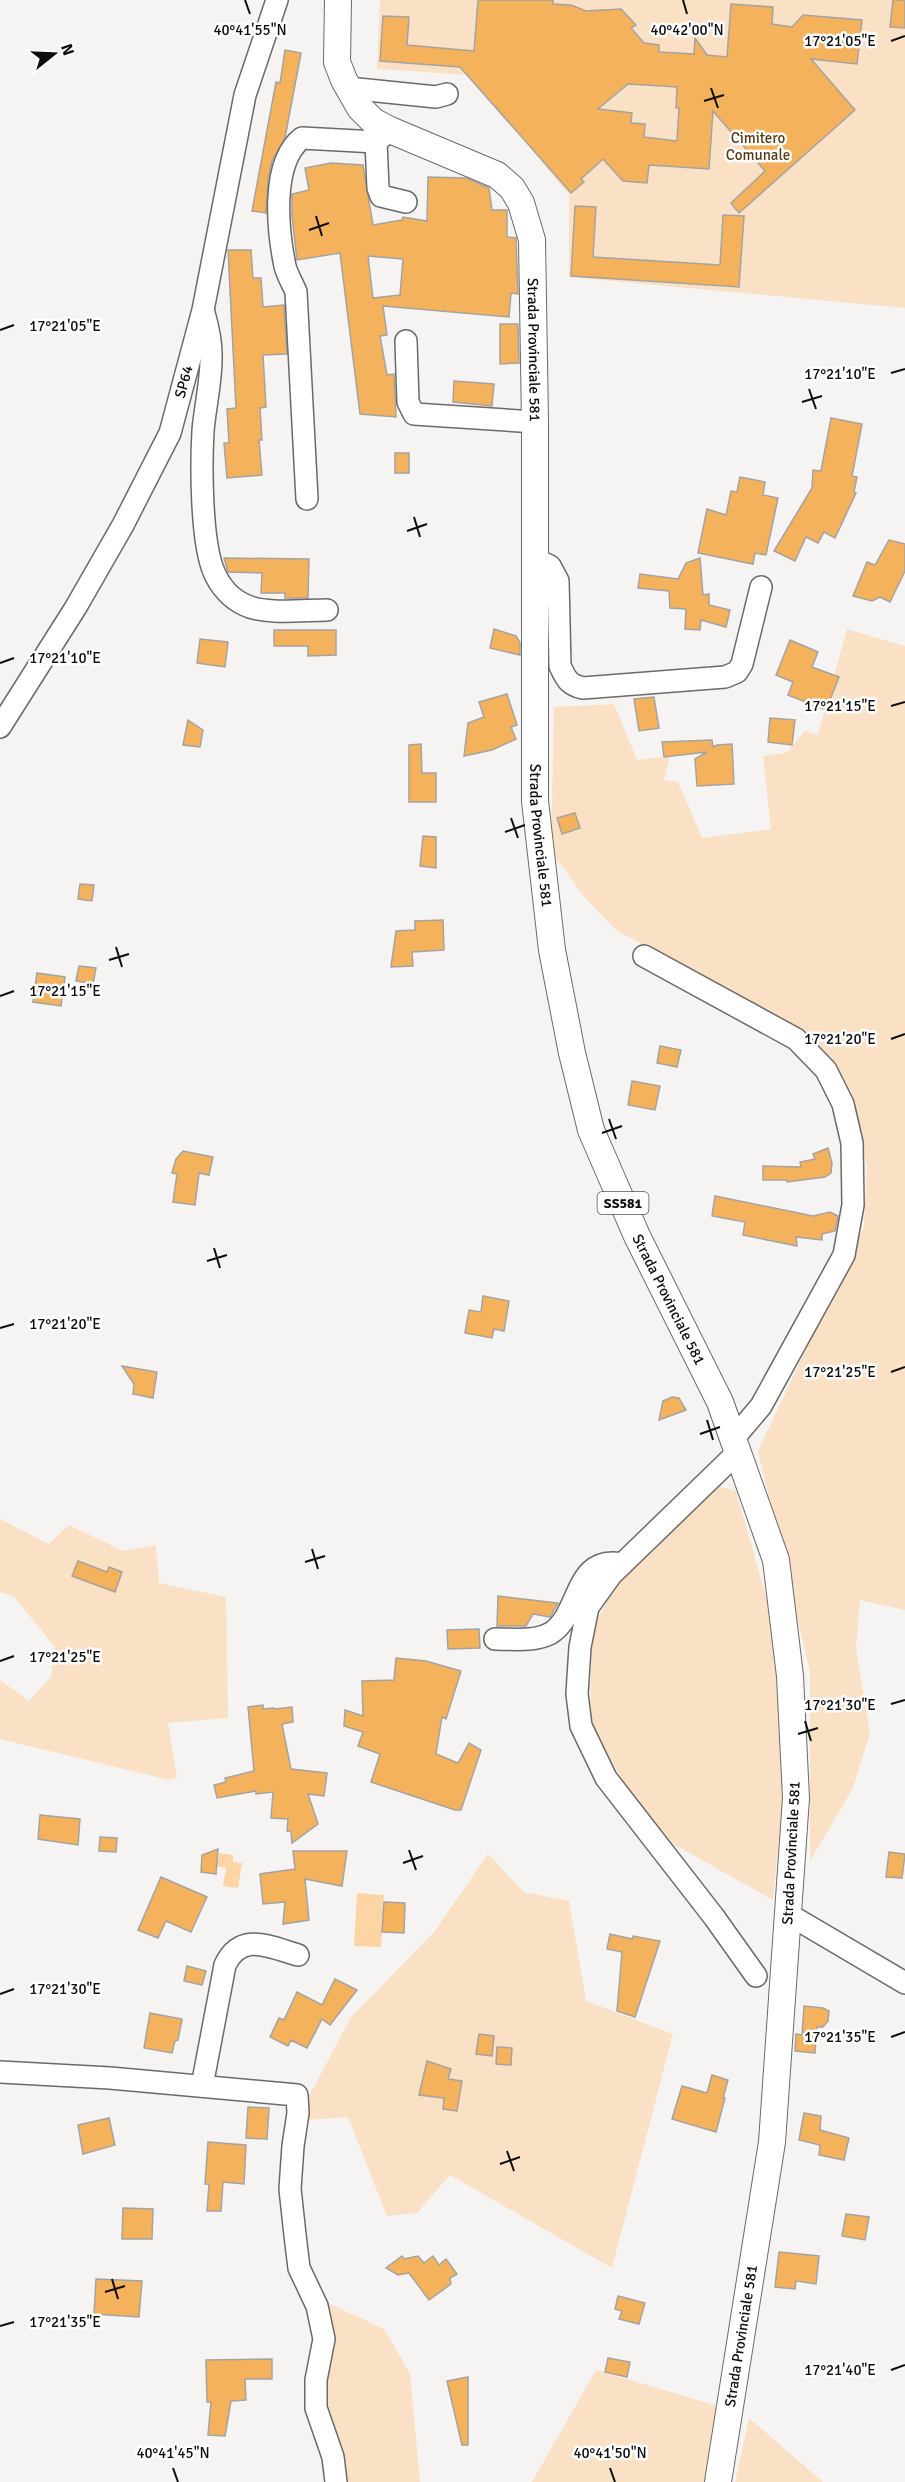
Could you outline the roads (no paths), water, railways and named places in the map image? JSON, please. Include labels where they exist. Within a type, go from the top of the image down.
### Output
[{"type":"main road","name":"Strada Provinciale 581","points":[[338,0],[337,62],[360,108],[373,120],[383,136],[497,175],[512,188],[521,203],[532,240],[536,422],[535,801],[552,950],[572,1053],[591,1130],[637,1236],[720,1402],[776,1560],[790,1676],[796,1798],[772,2142],[718,2482]]},
{"type":"street","name":"SP64","points":[[0,727],[76,607],[123,525],[170,432],[203,310],[245,95],[277,0]]},
{"type":"street","points":[[348,88],[436,97],[447,93]]},
{"type":"street","points":[[307,499],[296,292],[286,268],[278,209],[288,154],[294,144],[302,138],[383,136],[378,188],[381,196],[406,202]]},
{"type":"street","points":[[203,310],[209,333],[211,355],[203,432],[203,484],[207,541],[214,571],[231,597],[247,606],[286,610],[327,610]]},
{"type":"street","points":[[406,341],[408,402],[414,414],[536,422]]},
{"type":"street","points":[[535,559],[550,566],[558,581],[560,666],[566,679],[572,685],[583,688],[725,677],[737,672],[742,664],[761,587]]},
{"type":"street","points":[[644,956],[796,1039],[826,1070],[843,1104],[852,1143],[853,1205],[844,1255],[761,1406],[736,1444],[611,1575],[588,1607],[580,1647],[577,1694],[581,1726],[606,1778],[714,1917],[756,1976]]},
{"type":"street","points":[[495,1639],[541,1638],[553,1632],[563,1620],[588,1573],[599,1565],[611,1562],[622,1564]]},
{"type":"street","points":[[788,1914],[905,1983]]},
{"type":"street","points":[[202,2086],[228,1958],[239,1947],[250,1943],[298,1956]]},
{"type":"street","points":[[0,2072],[110,2078],[297,2095],[298,2113],[290,2189],[293,2224],[299,2268],[316,2306],[324,2339],[316,2380],[316,2408],[333,2457],[336,2482]]},
{"type":"park label","name":"Cimitero Comunale","points":[[758,146]]}]
